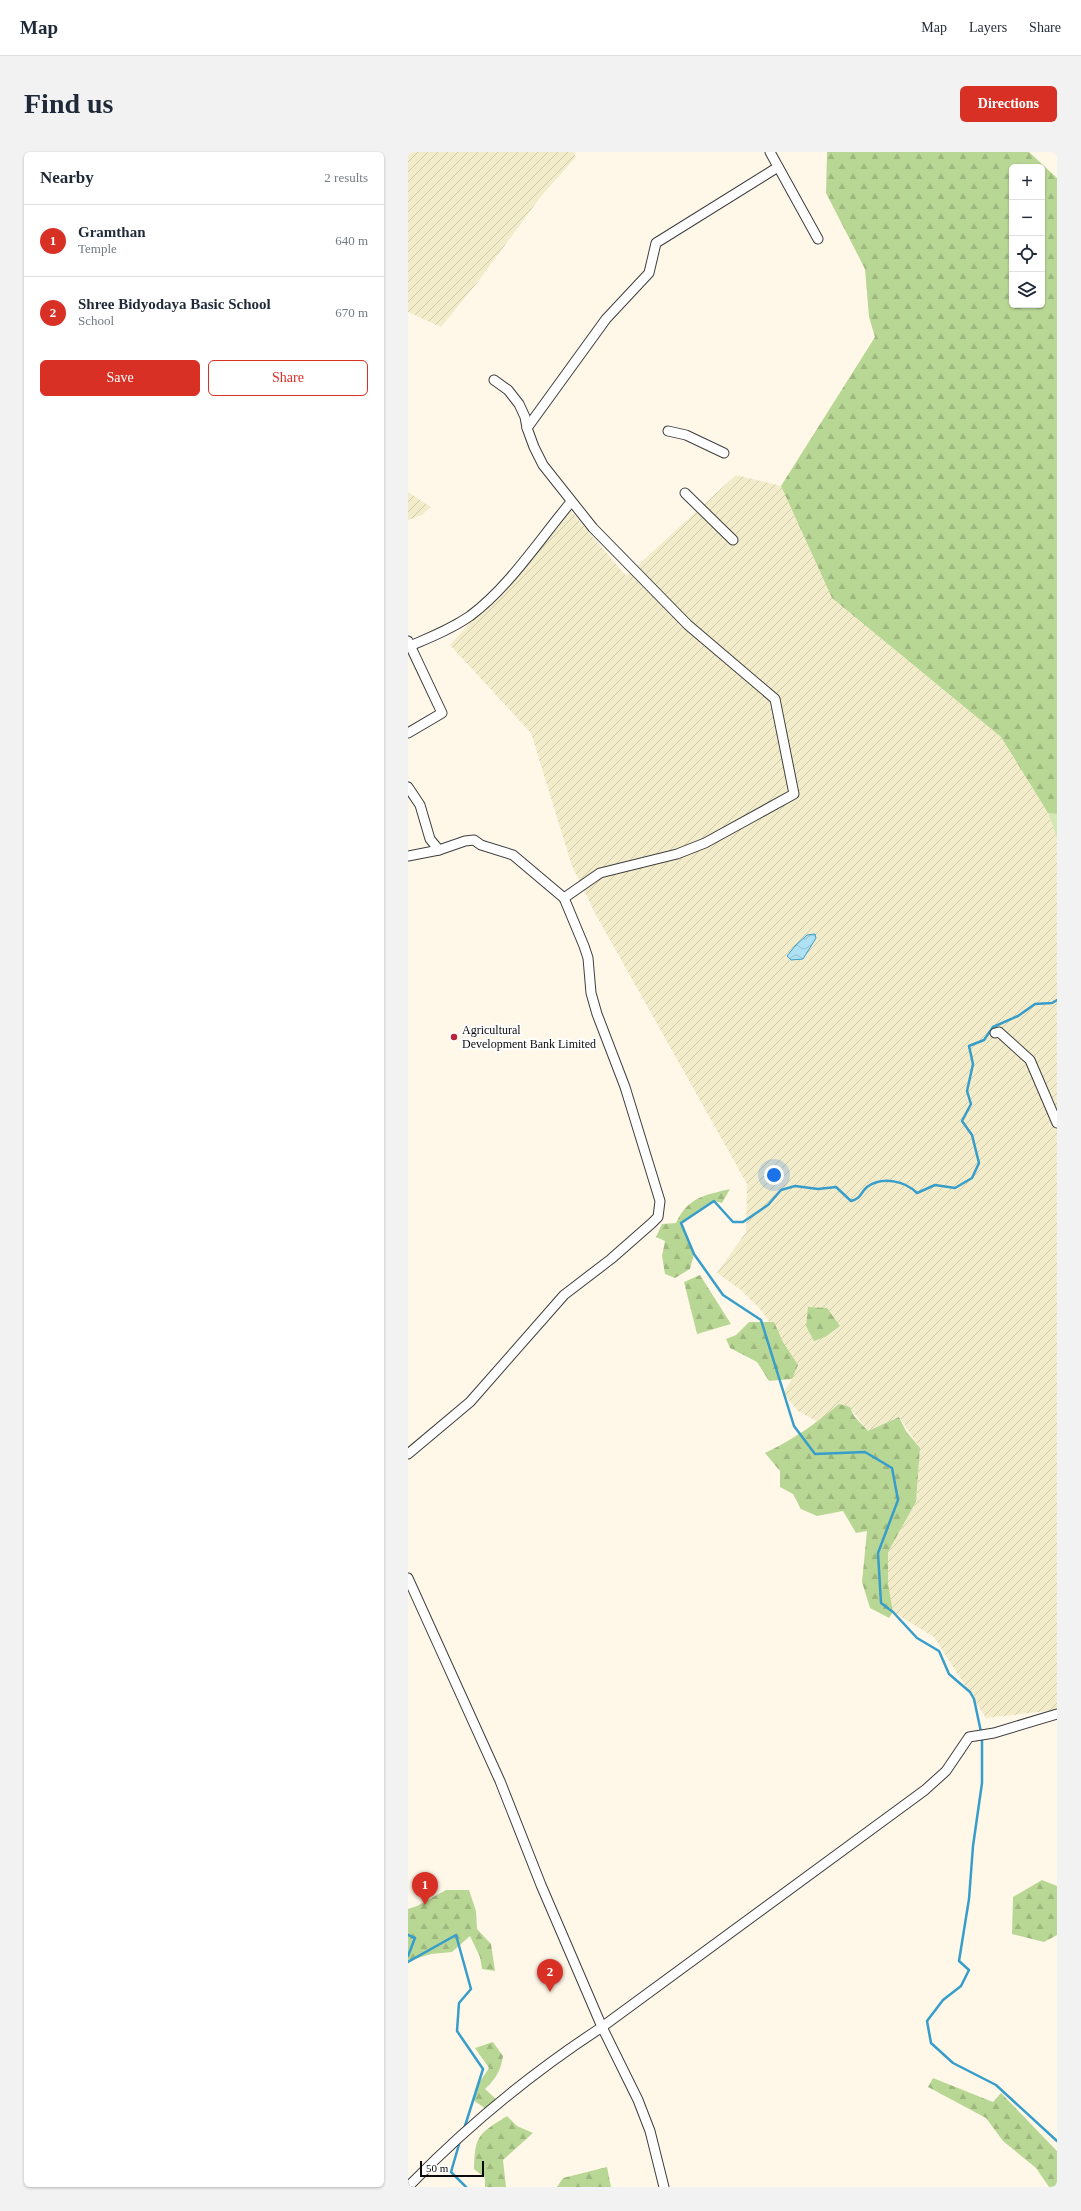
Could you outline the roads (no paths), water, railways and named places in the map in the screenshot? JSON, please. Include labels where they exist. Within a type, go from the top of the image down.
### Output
[{"type":"street","points":[[770,152],[818,239]]},
{"type":"street","points":[[527,428],[606,319],[649,272],[656,243],[778,167]]},
{"type":"street","points":[[494,380],[508,390],[520,404],[527,428],[543,464],[570,502],[622,559],[688,625],[775,699],[794,794],[705,843],[677,854],[600,873],[564,898]]},
{"type":"street","points":[[668,431],[686,435],[724,453]]},
{"type":"street","points":[[685,492],[733,540]]},
{"type":"street","points":[[408,733],[442,713],[409,644],[444,632],[475,611],[506,583],[570,502]]},
{"type":"street","points":[[408,787],[420,804],[430,839],[439,850]]},
{"type":"street","points":[[408,856],[439,850],[453,844],[474,840],[481,845],[513,856],[564,898],[588,958],[591,993],[597,1014],[625,1087],[660,1201],[658,1216],[630,1244],[564,1295],[470,1402],[408,1454]]},
{"type":"street","points":[[995,1033],[999,1032],[1030,1060],[1057,1123]]},
{"type":"street","points":[[408,1578],[500,1782],[541,1885],[602,2027],[645,2119],[664,2187]]},
{"type":"street","points":[[408,2187],[473,2125],[568,2050],[602,2027],[925,1790],[946,1772],[969,1737],[994,1733],[1057,1714]]},
{"type":"water","points":[[815,934],[816,938],[803,959],[791,960],[787,956],[807,935]]},
{"type":"waterway","points":[[981,1732],[974,1699],[970,1692],[949,1674],[939,1651],[917,1638],[893,1612],[881,1603],[878,1553],[898,1500],[892,1468],[865,1452],[815,1454],[794,1426],[761,1320],[723,1295],[694,1254],[681,1223],[714,1201],[733,1222],[743,1222],[768,1205],[781,1190],[795,1186],[818,1189],[836,1187],[851,1201],[859,1197],[867,1187],[880,1182],[894,1181],[906,1185],[917,1193],[935,1185],[955,1188],[972,1178],[979,1163],[972,1135],[962,1121],[971,1104],[967,1091],[973,1064],[969,1046],[984,1040],[993,1027],[1018,1016],[1035,1004],[1052,1003],[1057,1000]]},
{"type":"waterway","points":[[982,1737],[982,1783],[973,1846],[969,1899],[959,1961],[969,1970],[961,1986],[943,2000],[927,2021],[931,2043],[953,2063],[996,2085],[1057,2141]]},
{"type":"waterway","points":[[408,1935],[415,1938],[408,1956]]},
{"type":"waterway","points":[[408,1962],[456,1935],[471,1989],[459,2003],[457,2031],[483,2069],[464,2129]]},
{"type":"waterway","points":[[460,2141],[451,2172],[466,2187]]},
{"type":"place","name":"Agricultural Development Bank Limited","points":[[454,1037]]},
{"type":"place","name":"Gramthan","points":[[425,1905]]},
{"type":"place","name":"Shree Bidyodaya Basic School","points":[[550,1992]]}]
